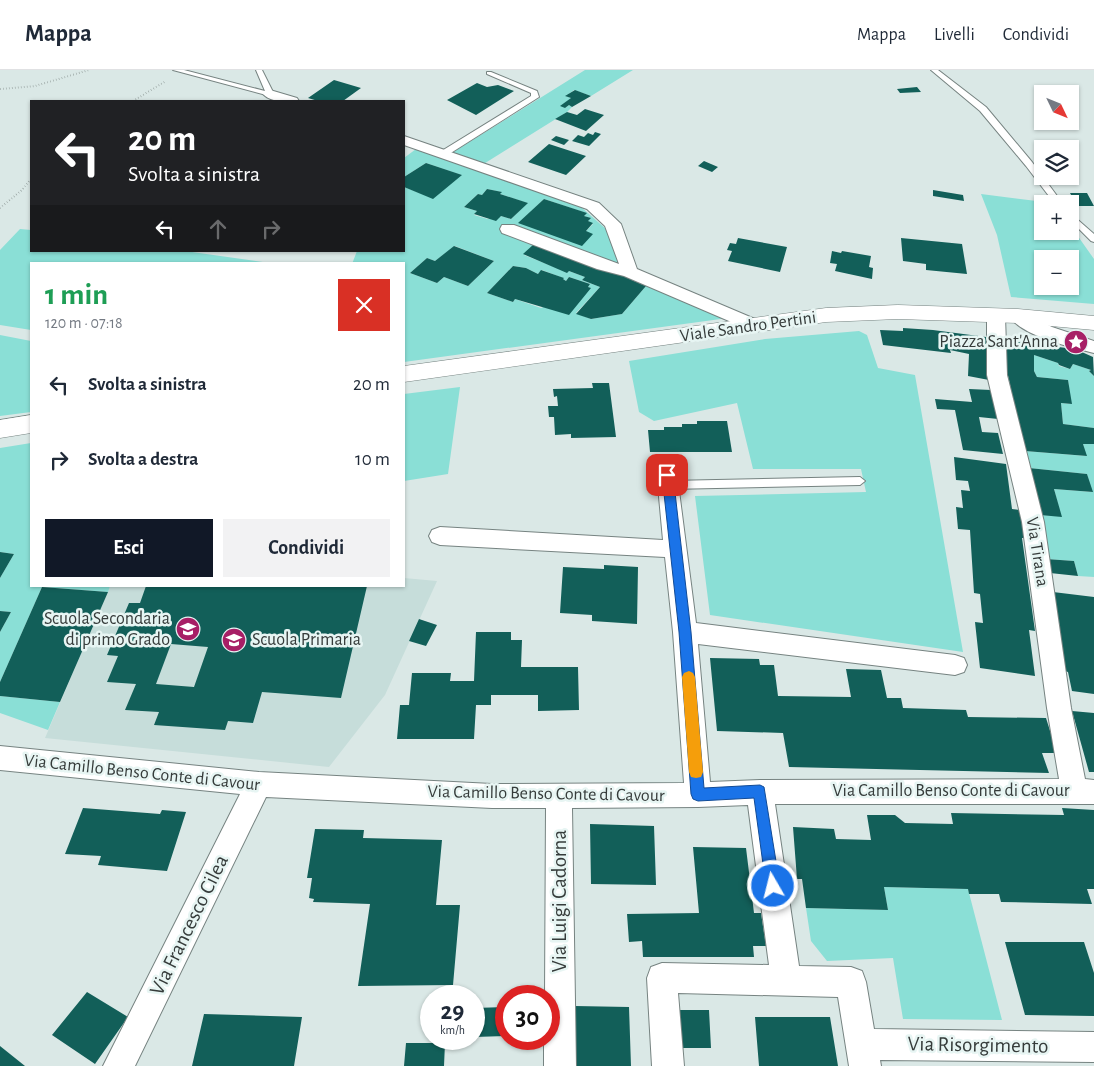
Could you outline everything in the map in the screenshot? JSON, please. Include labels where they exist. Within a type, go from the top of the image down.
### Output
[{"type":"street","points":[[270,94],[289,100]]},
{"type":"street","points":[[405,140],[593,206],[613,224],[630,272]]},
{"type":"street","points":[[508,229],[692,296],[756,326]]},
{"type":"street","name":"Viale Sandro Pertini","points":[[405,374],[826,315],[898,312],[1018,316],[1094,323]]},
{"type":"street","name":"Via Tirana","points":[[996,316],[997,375],[1033,522],[1058,708],[1084,792]]},
{"type":"street","points":[[1018,316],[1036,328],[1060,338],[1094,346]]},
{"type":"street","points":[[0,428],[30,424]]},
{"type":"street","points":[[668,480],[685,632],[698,794]]},
{"type":"street","points":[[440,536],[675,549]]},
{"type":"street","points":[[685,632],[955,665]]},
{"type":"street","name":"Via Camillo Benso Conte di Cavour","points":[[0,758],[259,784],[492,796],[559,797],[760,792],[1084,792]]},
{"type":"street","name":"Via Francesco Cilea","points":[[119,1066],[259,784]]},
{"type":"street","points":[[760,792],[786,981]]},
{"type":"street","name":"Via Luigi Cadorna","points":[[559,797],[560,1066]]},
{"type":"street","points":[[668,1066],[662,978],[850,982],[864,1055]]},
{"type":"street","name":"Via Risorgimento","points":[[864,1055],[1094,1047]]},
{"type":"lane","points":[[259,70],[270,94]]},
{"type":"lane","points":[[934,70],[983,109],[1052,195]]},
{"type":"lane","points":[[180,71],[270,94]]},
{"type":"lane","points":[[443,154],[535,97],[535,92],[490,73]]},
{"type":"lane","points":[[1079,224],[1094,239]]},
{"type":"lane","points":[[668,480],[860,481]]},
{"type":"path","points":[[0,89],[56,82],[90,70]]},
{"type":"path","points":[[134,100],[180,71]]},
{"type":"path","points":[[0,208],[22,190],[30,180]]},
{"type":"shaded area","points":[[585,70],[633,70],[591,96],[574,90],[566,96],[571,98],[565,108],[569,105],[572,107],[567,112],[482,165],[450,154]]},
{"type":"shaded area","points":[[416,149],[581,207],[606,229],[626,274],[728,318],[405,362],[405,262],[353,262],[357,252],[405,252],[405,187],[433,198],[461,175],[426,163],[405,176],[405,157]],"holes":[[[487,189],[501,192],[500,194],[527,203],[511,219],[501,216],[488,219],[474,215],[477,211],[464,207],[478,194],[482,195]],[[544,199],[586,213],[584,216],[590,218],[588,221],[593,224],[586,231],[519,223]],[[534,244],[633,279],[646,286],[622,314],[591,319],[576,313],[600,287],[582,280],[585,277],[524,255]],[[455,246],[494,261],[468,286],[444,277],[437,283],[410,273],[427,258],[435,261]],[[513,266],[526,268],[538,274],[542,270],[566,281],[569,277],[590,284],[588,287],[590,288],[541,308],[515,299],[513,302],[487,293]]]},
{"type":"shaded area","points":[[981,194],[1034,201],[1034,240],[1079,240],[1079,238],[1094,259],[1094,304],[1011,297],[997,235]]},
{"type":"shaded area","points":[[20,229],[30,230],[30,252],[192,252],[263,262],[30,262],[30,330],[0,325],[0,250]]},
{"type":"shaded area","points":[[859,331],[867,335],[878,368],[915,375],[963,652],[710,615],[695,496],[866,492],[861,469],[753,469],[737,403],[654,421],[639,412],[629,361],[765,339]]},
{"type":"shaded area","points":[[0,335],[30,341],[30,412],[0,416]]},
{"type":"shaded area","points":[[1034,355],[1070,369],[1073,364],[1091,370],[1089,371],[1094,376],[1094,428],[1063,424],[1061,403],[1071,404],[1068,380],[1037,377],[1034,371]]},
{"type":"shaded area","points":[[460,387],[448,474],[405,481],[405,394]]},
{"type":"shaded area","points":[[30,443],[30,587],[42,587],[0,682],[0,632],[11,612],[0,611],[0,578],[14,554],[0,552],[0,448]]},
{"type":"shaded area","points":[[1083,444],[1094,444],[1094,577],[1078,576],[1074,561],[1046,559],[1040,515],[1061,516],[1054,489],[1092,492],[1087,474],[1029,468],[1025,451],[1086,456]]},
{"type":"shaded area","points":[[405,578],[437,581],[385,695],[329,767],[45,738],[110,587],[405,587]]},
{"type":"shaded area","points":[[42,587],[110,587],[108,592]]},
{"type":"shaded area","points":[[0,696],[60,702],[48,730],[0,713]]},
{"type":"shaded area","points":[[884,887],[968,889],[1002,1020],[903,1019],[893,958],[827,961],[811,941],[806,908],[888,910]]},
{"type":"building","points":[[334,80],[361,88],[344,100],[315,100],[308,98]]},
{"type":"building","points":[[477,83],[487,87],[498,85],[514,91],[476,115],[447,100]]},
{"type":"building","points":[[917,87],[921,92],[900,93],[897,89]]},
{"type":"building","points":[[575,90],[591,96],[572,107],[569,105],[565,108],[560,106],[571,98],[565,96]]},
{"type":"building","points":[[585,109],[604,115],[586,131],[555,119],[567,112],[577,115]]},
{"type":"building","points":[[595,132],[601,134],[589,146],[572,141],[578,135],[584,137],[588,133],[593,135]]},
{"type":"building","points":[[556,136],[569,140],[564,145],[551,140]]},
{"type":"building","points":[[549,144],[586,156],[566,175],[528,162]]},
{"type":"building","points":[[704,161],[718,167],[712,172],[698,166]]},
{"type":"building","points":[[426,163],[462,175],[433,199],[405,187],[405,176]]},
{"type":"building","points":[[487,189],[502,192],[500,194],[528,203],[511,219],[501,216],[496,221],[474,214],[477,211],[464,207],[478,194],[482,195]]},
{"type":"building","points":[[933,190],[963,195],[964,201],[933,196]]},
{"type":"building","points":[[1070,193],[1087,193],[1094,206],[1079,206],[1079,195],[1071,195]]},
{"type":"building","points":[[544,199],[587,213],[584,216],[591,218],[588,221],[593,223],[586,231],[593,234],[582,246],[518,223]]},
{"type":"building","points":[[738,238],[787,247],[780,272],[728,261],[732,251],[727,250],[730,243],[736,244]]},
{"type":"building","points":[[901,238],[962,244],[967,274],[926,270],[926,264],[903,261]]},
{"type":"building","points":[[534,244],[634,278],[632,280],[646,286],[622,314],[591,319],[576,314],[600,287],[582,280],[585,277],[569,271],[567,273],[523,254]]},
{"type":"building","points":[[454,246],[494,261],[468,286],[444,277],[437,283],[410,273],[427,258],[435,261]]},
{"type":"building","points":[[832,251],[871,256],[869,267],[873,268],[872,279],[835,271],[837,264],[830,263]]},
{"type":"building","points":[[513,266],[526,268],[538,274],[541,270],[564,278],[566,281],[569,277],[590,284],[588,287],[591,288],[569,315],[515,299],[513,302],[487,293]]},
{"type":"building","points":[[903,328],[986,337],[986,349],[991,351],[989,380],[968,376],[969,354],[950,350],[951,353],[883,345],[880,330],[903,331]]},
{"type":"building","points":[[1007,341],[1075,349],[1093,357],[1094,376],[1089,371],[1091,370],[1073,364],[1070,369],[1034,355],[1034,371],[1037,377],[1068,380],[1072,404],[1061,403],[1063,424],[1094,428],[1094,444],[1083,444],[1087,456],[1025,451],[1006,367]]},
{"type":"building","points":[[592,383],[609,383],[616,437],[571,438],[571,434],[555,435],[554,417],[549,417],[548,406],[558,406],[557,396],[554,397],[553,389],[593,388]]},
{"type":"building","points":[[969,389],[991,390],[998,419],[979,417],[982,432],[998,433],[1003,454],[963,450],[955,410],[937,409],[935,399],[972,402]]},
{"type":"building","points":[[697,421],[727,421],[732,452],[650,452],[648,430],[664,430],[664,427],[682,427],[682,424],[697,424]]},
{"type":"building","points":[[954,457],[1006,464],[1012,509],[1020,510],[1024,538],[1022,538],[1035,631],[1029,630],[1035,676],[980,668],[975,622],[983,623],[980,594],[974,593],[970,530],[958,529],[956,507],[963,508],[961,490],[970,491],[968,481],[956,480]]},
{"type":"building","points":[[1029,468],[1087,474],[1093,492],[1054,489],[1062,517],[1040,515]]},
{"type":"building","points":[[0,552],[14,554],[0,578]]},
{"type":"building","points":[[1046,559],[1074,561],[1078,576],[1050,573]]},
{"type":"building","points":[[604,565],[638,567],[637,624],[592,621],[592,615],[560,613],[563,567],[604,569]]},
{"type":"building","points":[[42,587],[108,592],[60,702],[0,696],[0,682]]},
{"type":"building","points":[[146,587],[367,587],[341,698],[262,692],[253,723],[228,721],[225,730],[154,725],[159,712],[125,710],[136,684],[107,682],[118,656],[107,655],[129,603],[140,603]],"holes":[[[171,644],[208,647],[194,687],[156,684]]]},
{"type":"building","points":[[1053,592],[1094,597],[1094,694],[1072,691],[1068,672],[1065,671],[1057,628],[1060,628]]},
{"type":"building","points":[[0,611],[11,612],[0,632]]},
{"type":"building","points":[[419,619],[437,625],[426,646],[409,641]]},
{"type":"building","points":[[476,632],[511,632],[511,640],[522,640],[521,667],[578,667],[579,710],[538,711],[538,695],[491,695],[491,705],[476,705],[474,739],[397,739],[400,705],[409,705],[412,673],[451,673],[450,681],[474,681]]},
{"type":"building","points":[[710,658],[759,659],[760,665],[774,665],[778,696],[851,697],[846,669],[881,670],[887,698],[901,698],[903,708],[966,710],[968,717],[1046,718],[1057,753],[1042,753],[1049,773],[789,767],[783,733],[717,731]]},
{"type":"building","points":[[1072,711],[1094,713],[1094,772],[1089,772]]},
{"type":"building","points":[[83,808],[160,814],[162,810],[186,812],[167,871],[98,865],[101,856],[65,854]]},
{"type":"building","points":[[1062,808],[1094,810],[1094,889],[1087,889],[1092,904],[1001,902],[999,894],[969,894],[968,889],[884,887],[888,910],[806,908],[802,879],[797,879],[793,827],[834,829],[836,839],[871,840],[867,815],[895,815],[905,823],[953,824],[951,813],[1064,815]]},
{"type":"building","points":[[590,824],[654,826],[656,885],[591,884]]},
{"type":"building","points":[[315,829],[364,830],[363,838],[442,840],[436,905],[460,905],[453,985],[358,986],[370,904],[313,902],[314,899],[309,898],[312,878],[307,878]]},
{"type":"building","points":[[693,847],[746,848],[754,913],[761,913],[766,946],[753,946],[754,957],[643,957],[642,941],[629,942],[627,914],[699,913]]},
{"type":"building","points":[[1005,942],[1084,942],[1094,973],[1094,1016],[1025,1015]]},
{"type":"building","points":[[87,992],[128,1017],[95,1064],[52,1035]]},
{"type":"building","points":[[575,1006],[629,1007],[631,1066],[575,1066]]},
{"type":"building","points":[[495,1007],[495,1036],[485,1037],[485,1008]]},
{"type":"building","points":[[680,1010],[709,1010],[711,1048],[680,1048]]},
{"type":"building","points":[[204,1014],[302,1017],[294,1066],[192,1066]]},
{"type":"building","points":[[755,1017],[830,1017],[838,1066],[759,1066]]},
{"type":"building","points":[[406,1043],[420,1043],[420,1050],[445,1050],[444,1066],[404,1066]]},
{"type":"building","points":[[0,1046],[25,1066],[0,1066]]},
{"type":"slow traffic","points":[[689,677],[696,772]]},
{"type":"place","name":"Piazza Sant'Anna","points":[[1076,342]]},
{"type":"place","name":"Scuola Secondaria di primo Grado","points":[[188,629]]},
{"type":"place","name":"Scuola Primaria","points":[[234,640]]},
{"type":"route","points":[[667,475],[685,632],[698,794],[760,792],[773,886]]}]
